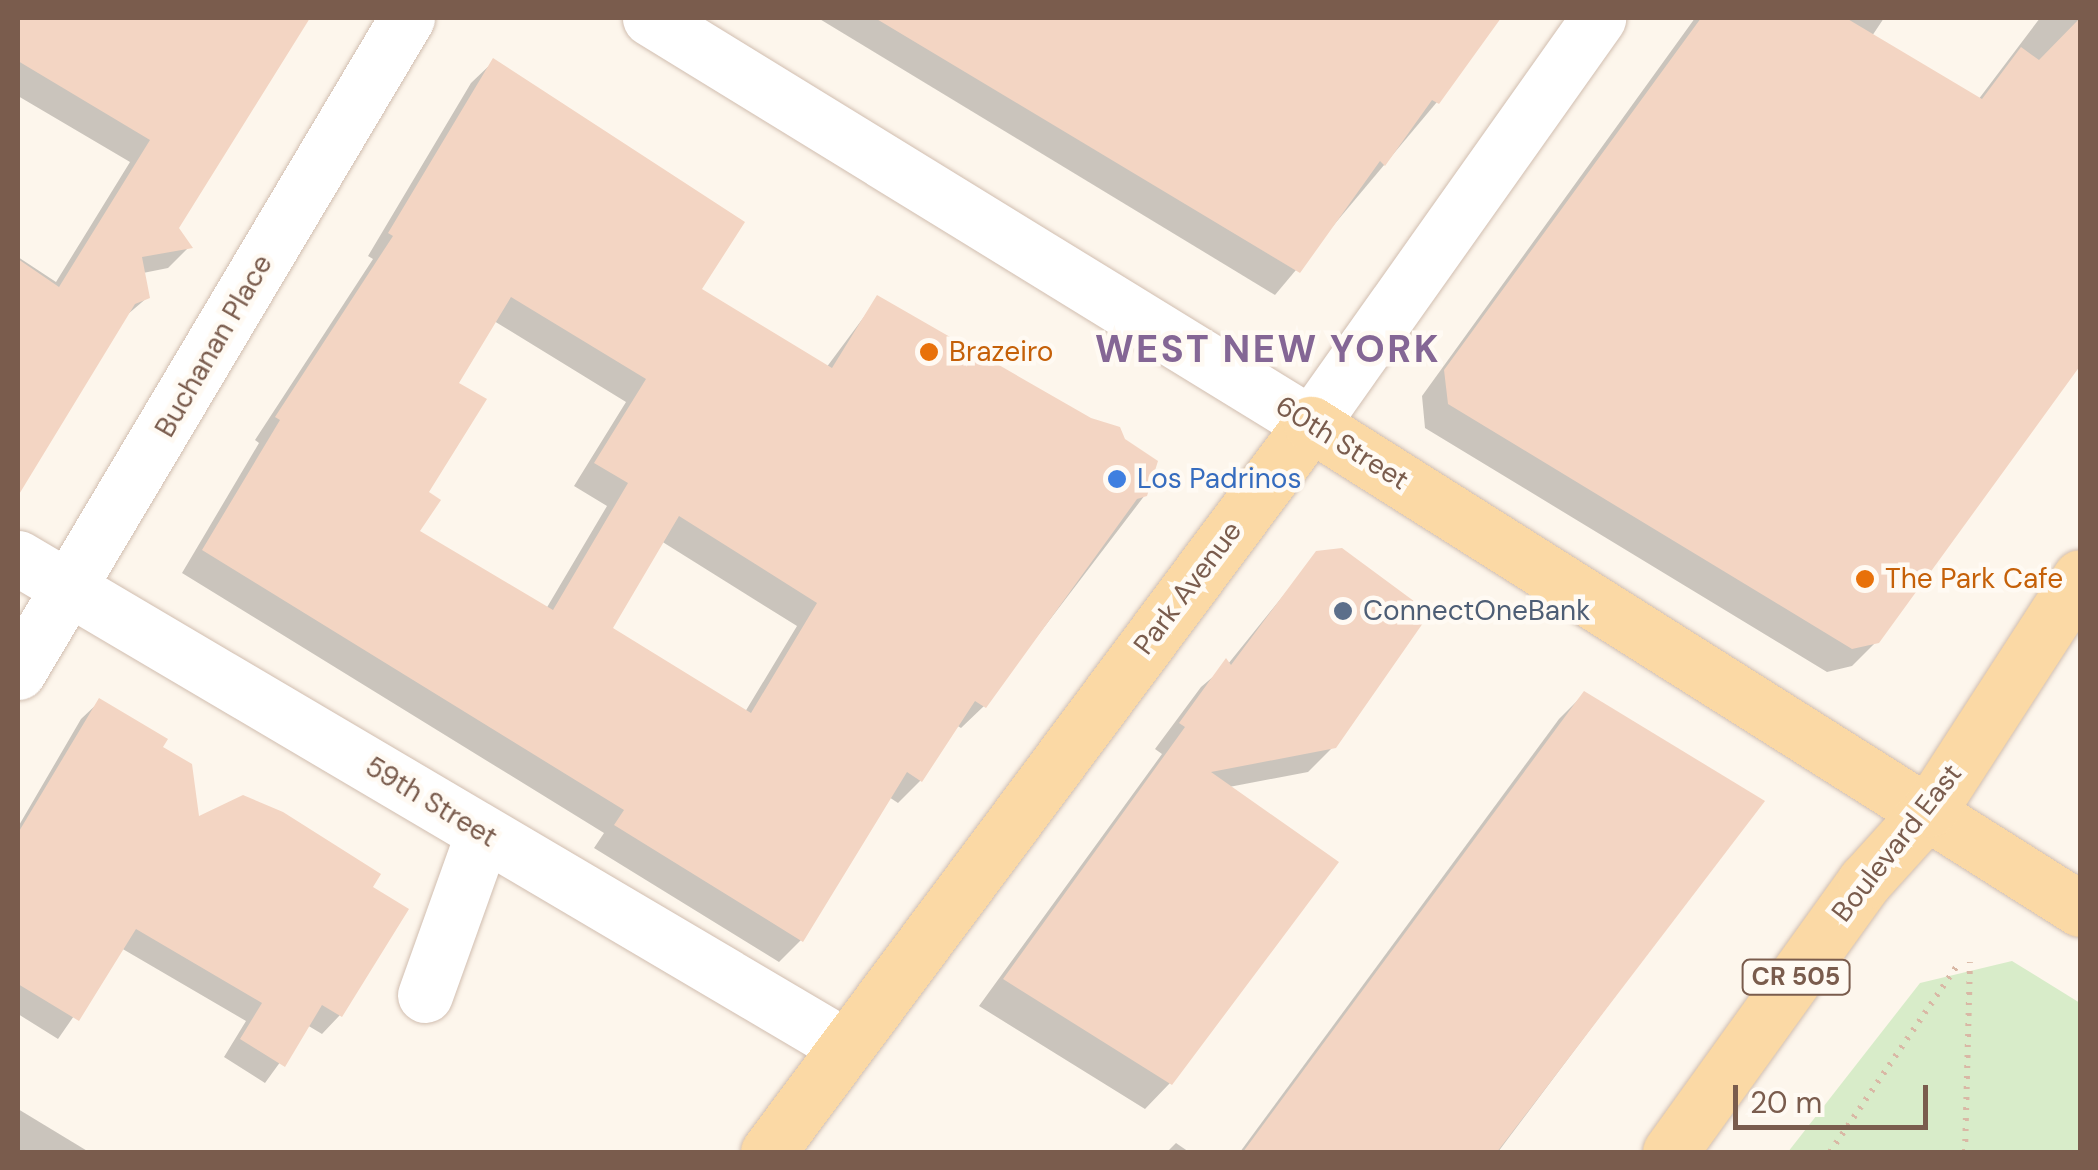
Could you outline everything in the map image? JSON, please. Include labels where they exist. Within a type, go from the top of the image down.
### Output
[{"type":"main road","name":"60th Street","points":[[1311,424],[1930,809],[2080,909]]},
{"type":"main road","name":"Park Avenue","points":[[768,1152],[1311,424]]},
{"type":"main road","name":"Boulevard East","points":[[1670,1152],[1865,881],[1930,809],[2080,577]]},
{"type":"street","name":"Buchanan Place","points":[[18,672],[406,18]]},
{"type":"street","name":"60th Street","points":[[650,18],[1311,424]]},
{"type":"street","name":"Park Avenue","points":[[1311,424],[1598,18]]},
{"type":"street","name":"59th Street","points":[[18,558],[845,1046]]},
{"type":"street","points":[[425,996],[482,833]]},
{"type":"path","points":[[1964,1152],[1970,962]]},
{"type":"path","points":[[1830,1152],[1956,968]]},
{"type":"green space","points":[[2012,961],[2080,1003],[2080,1152],[1788,1152],[1920,983]]},
{"type":"building","points":[[18,18],[310,18],[179,228],[193,248],[142,257],[150,298],[135,304],[18,496],[18,259],[59,287],[150,140],[18,61]]},
{"type":"building","points":[[875,18],[1501,18],[1439,104],[1432,100],[1385,166],[1380,161],[1300,273]]},
{"type":"building","points":[[1701,18],[1846,18],[1982,99],[2021,47],[2039,60],[2080,18],[2080,366],[1879,643],[1852,649],[1448,404],[1444,370]]},
{"type":"building","points":[[493,58],[745,222],[702,289],[832,368],[877,295],[1091,418],[1120,427],[1125,439],[1158,461],[1147,496],[1137,499],[986,708],[975,701],[922,782],[907,772],[803,942],[614,825],[624,810],[202,550],[280,420],[275,417],[393,236],[388,233]],"holes":[[[511,297],[646,379],[594,463],[628,483],[553,610],[420,531],[441,500],[429,492],[487,399],[459,383]],[[679,516],[817,603],[751,713],[613,628]]]},
{"type":"building","points":[[1342,548],[1430,613],[1336,748],[1211,772],[1339,862],[1172,1085],[1003,979],[1185,727],[1179,723],[1226,658],[1231,665],[1316,551]]},
{"type":"building","points":[[1584,691],[1765,801],[1497,1152],[1243,1152]]},
{"type":"building","points":[[99,698],[168,739],[163,747],[192,764],[199,816],[243,795],[283,812],[381,874],[373,887],[409,909],[342,1017],[322,1005],[285,1067],[240,1039],[262,1003],[136,929],[79,1021],[18,984],[18,833]]},
{"type":"place","name":"Brazeiro","points":[[929,352]]},
{"type":"place","name":"Los Padrinos","points":[[1117,479]]},
{"type":"place","name":"The Park Cafe","points":[[1865,579]]},
{"type":"place","name":"ConnectOneBank","points":[[1343,611]]},
{"type":"district","name":"WEST NEW YORK","points":[[1268,350]]}]
